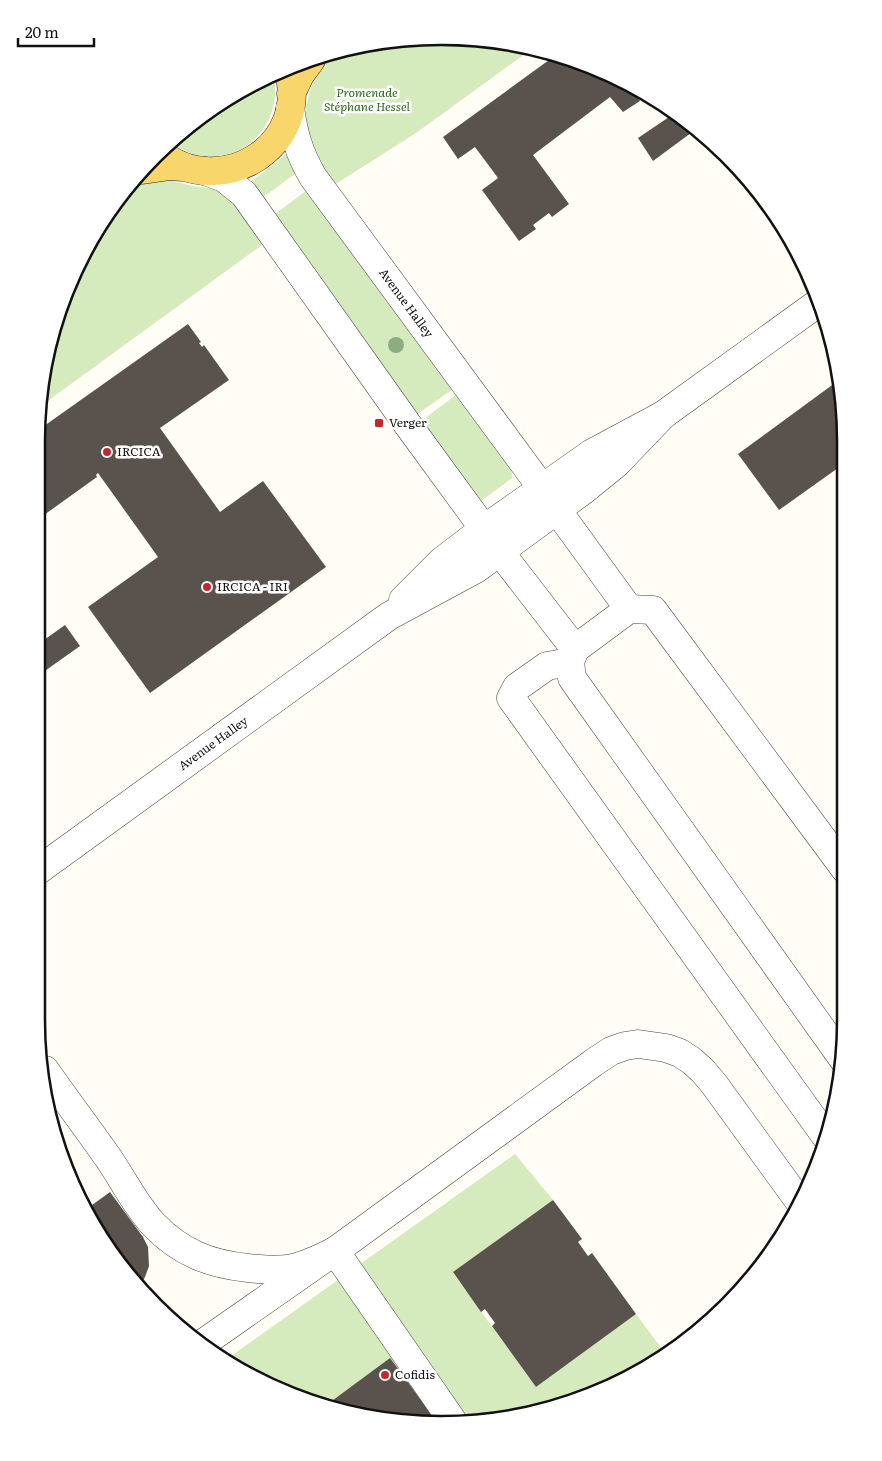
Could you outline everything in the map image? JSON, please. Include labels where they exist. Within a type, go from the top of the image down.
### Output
[{"type":"main road","points":[[154,168],[170,166],[215,172],[236,168],[259,156],[278,137],[287,118],[290,101],[300,75],[304,70]]},
{"type":"main road","points":[[288,76],[290,101]]},
{"type":"main road","points":[[165,157],[174,163],[194,169]]},
{"type":"street","name":"Avenue Halley","points":[[290,101],[297,145],[313,176],[542,488],[547,502],[546,511],[550,516]]},
{"type":"street","points":[[194,169],[224,178],[244,194],[484,529],[491,537],[507,547],[573,656],[572,678],[836,1049]]},
{"type":"street","name":"Avenue Halley","points":[[45,865],[388,616],[442,562],[484,529],[592,453],[663,415],[813,306]]},
{"type":"street","name":"Avenue Halley","points":[[388,616],[476,570],[550,516],[616,464],[663,415]]},
{"type":"street","points":[[550,516],[629,609]]},
{"type":"street","points":[[821,1130],[511,698],[517,687],[547,666],[573,656],[629,609],[653,610],[837,858]]},
{"type":"street","points":[[208,1340],[592,1063],[611,1051],[626,1046],[638,1044],[666,1048],[680,1053],[703,1071],[795,1196]]},
{"type":"street","points":[[49,1077],[109,1159],[143,1211],[154,1224],[181,1248],[216,1264],[258,1270],[278,1270],[296,1267],[312,1262],[335,1250]]},
{"type":"street","points":[[335,1250],[450,1416]]},
{"type":"green space","name":"Promenade Stéphane Hessel","points":[[441,45],[467,46],[493,48],[524,54],[416,133],[331,187],[310,155],[303,121],[309,94],[319,64],[339,58],[389,48]]},
{"type":"green space","points":[[274,82],[273,106],[268,121],[248,145],[234,152],[219,156],[202,156],[177,146],[180,143],[221,112]]},
{"type":"green space","points":[[286,154],[299,171],[258,201],[247,185]]},
{"type":"green space","points":[[160,177],[192,186],[225,190],[266,242],[47,401],[58,339],[75,289],[98,243],[127,200],[144,179]]},
{"type":"green space","points":[[311,187],[456,387],[413,417],[270,218]]},
{"type":"green space","points":[[460,392],[511,468],[512,478],[477,504],[417,424]]},
{"type":"green space","points":[[515,1154],[553,1200],[453,1273],[536,1387],[636,1314],[662,1349],[639,1363],[593,1386],[543,1403],[493,1413],[441,1416],[432,1416],[390,1359],[332,1401],[289,1386],[231,1356]]},
{"type":"building","points":[[549,60],[593,75],[638,98],[640,101],[623,112],[610,97],[533,155],[569,204],[552,217],[549,213],[533,225],[536,229],[519,241],[482,190],[498,178],[475,147],[458,159],[443,137]]},
{"type":"building","points":[[669,117],[690,134],[653,161],[638,138]]},
{"type":"building","points":[[188,324],[201,342],[199,343],[202,347],[204,345],[229,380],[160,428],[220,512],[263,481],[326,567],[150,693],[88,607],[158,557],[98,473],[97,477],[45,514],[46,425]]},
{"type":"building","points":[[833,384],[836,415],[837,469],[779,510],[738,454]]},
{"type":"building","points":[[65,625],[80,646],[45,671],[45,639]]},
{"type":"building","points":[[110,1192],[143,1237],[148,1247],[149,1266],[143,1281],[112,1240],[91,1205]]},
{"type":"building","points":[[553,1200],[582,1239],[578,1242],[588,1256],[592,1253],[636,1314],[536,1387],[492,1326],[495,1323],[485,1309],[481,1312],[453,1272]]},
{"type":"building","name":"Cofidis","points":[[390,1358],[432,1416],[389,1413],[332,1401]]},
{"type":"place","name":"Verger","points":[[379,423]]},
{"type":"place","name":"IRCICA","points":[[107,452]]},
{"type":"place","name":"IRCICA - IRI","points":[[207,587]]},
{"type":"place","name":"Cofidis","points":[[385,1375]]}]
